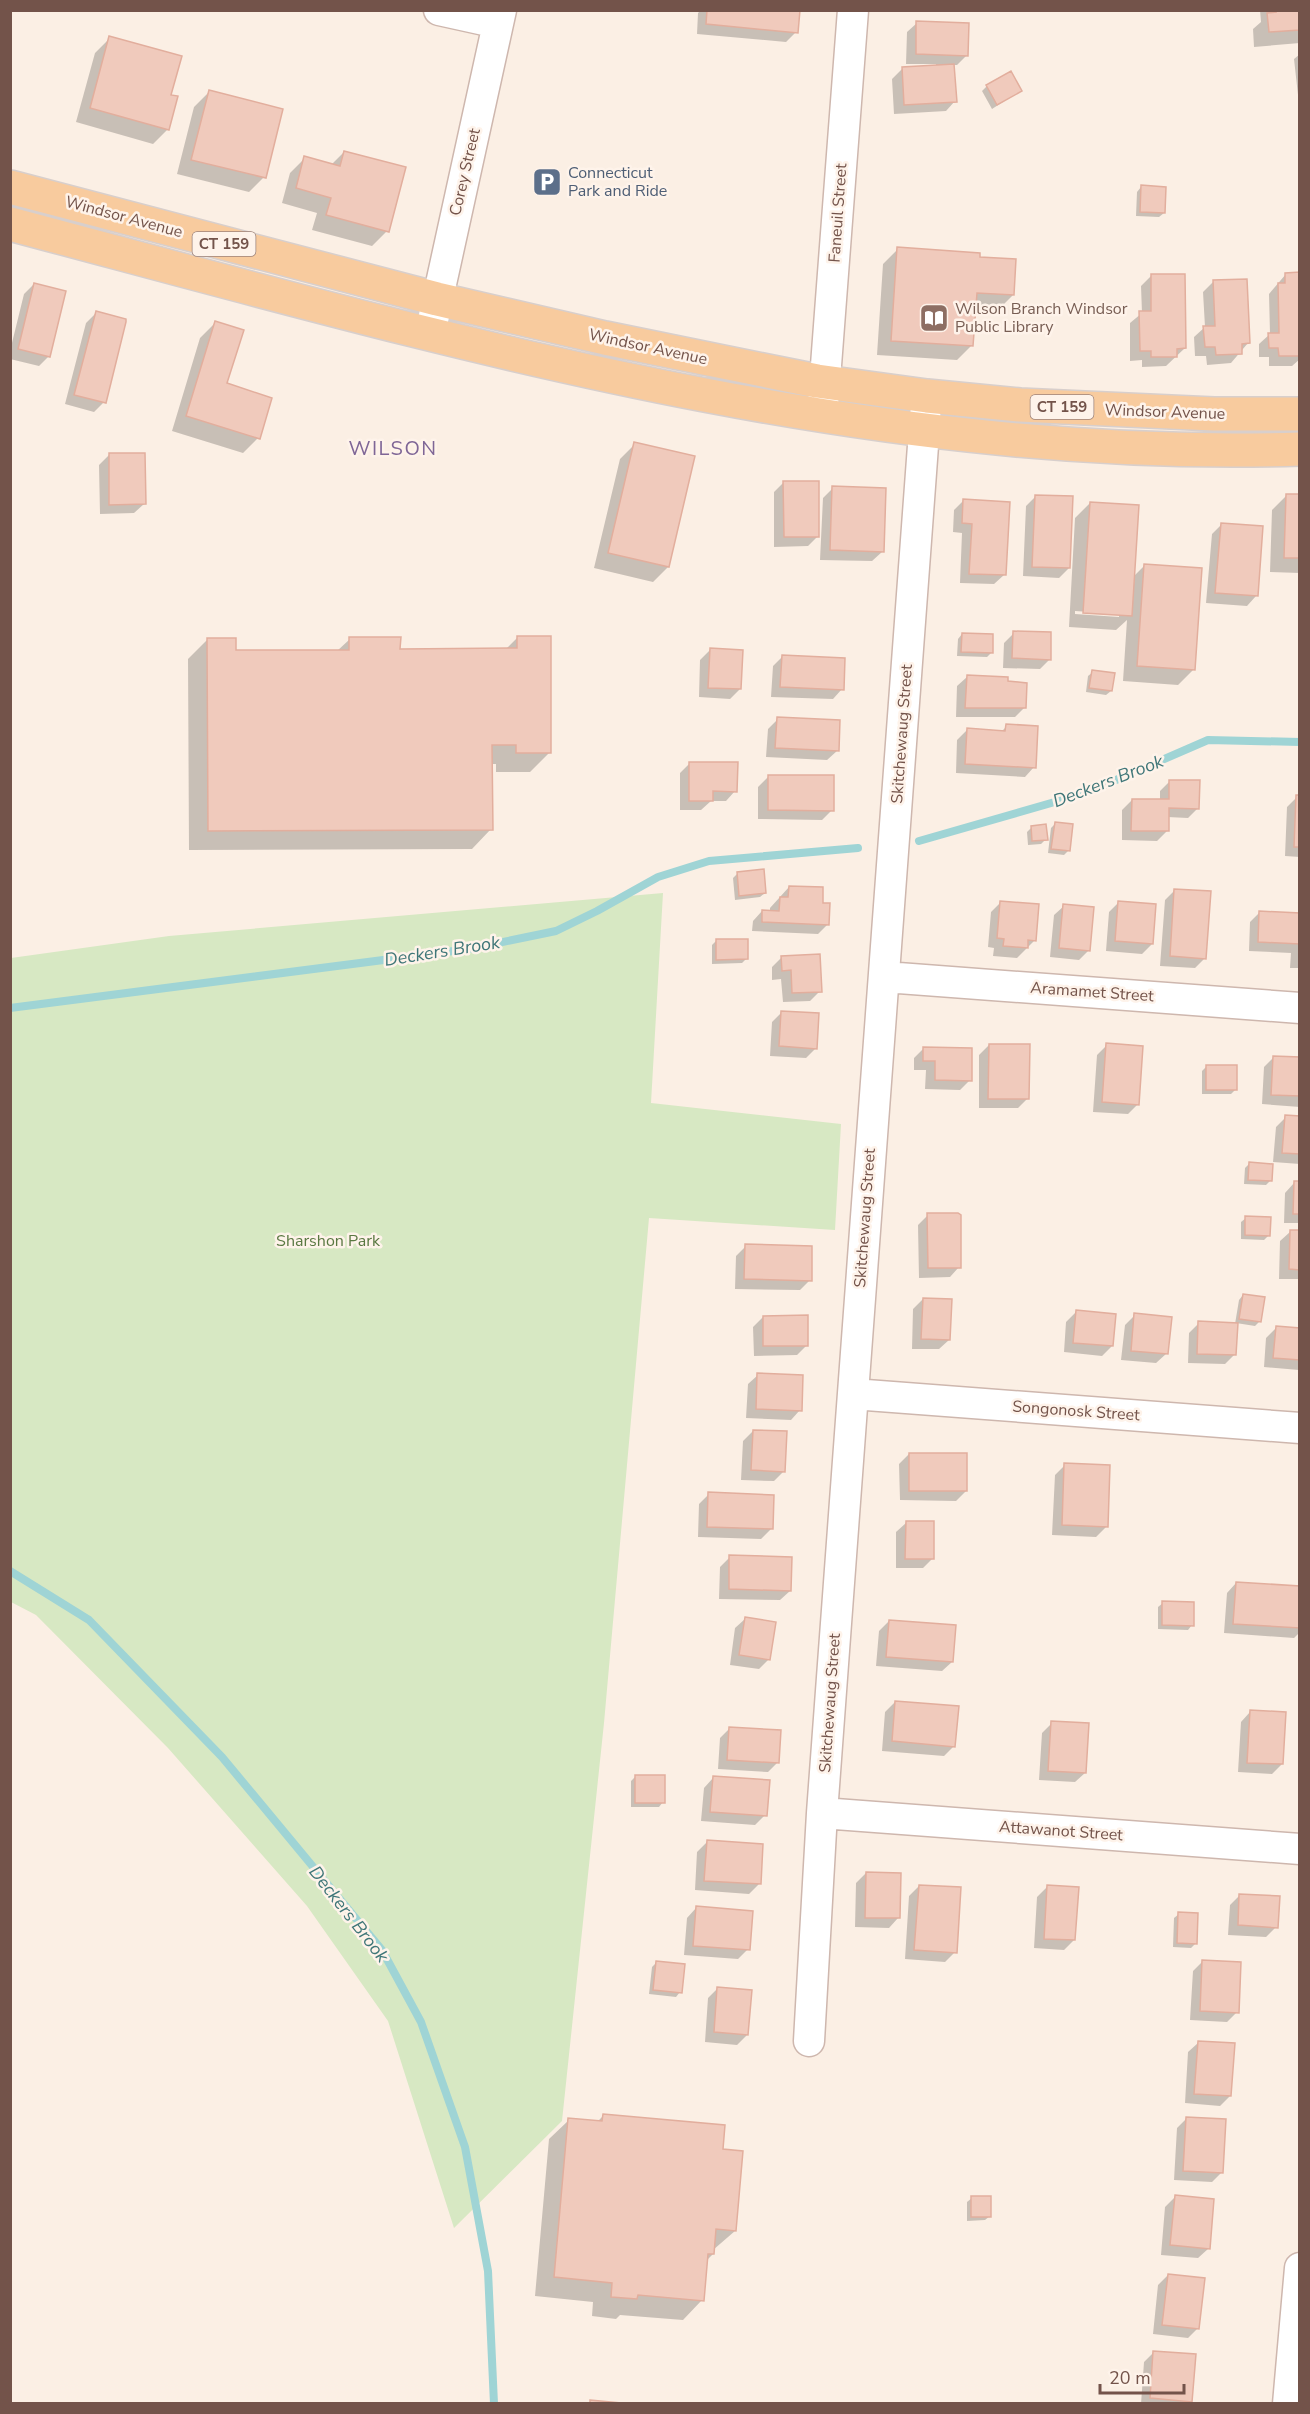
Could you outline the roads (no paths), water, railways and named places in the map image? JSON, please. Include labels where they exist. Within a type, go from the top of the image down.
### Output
[{"type":"main road","name":"Windsor Avenue","points":[[10,187],[437,299],[616,340],[825,382],[927,396],[1107,410],[1299,414]]},
{"type":"main road","name":"CT 159","points":[[10,224],[430,334],[669,388],[822,416],[1037,442],[1119,447],[1299,449]]},
{"type":"street","points":[[439,10],[499,17]]},
{"type":"street","name":"Faneuil Street","points":[[822,416],[854,10]]},
{"type":"street","name":"Corey Street","points":[[430,334],[499,17]]},
{"type":"street","name":"Skitchewaug Street","points":[[809,2041],[822,1813],[868,1169],[885,977],[927,396]]},
{"type":"street","name":"Aramamet Street","points":[[885,977],[1299,1008]]},
{"type":"street","name":"Songonosk Street","points":[[853,1394],[1299,1428]]},
{"type":"street","name":"Attawanot Street","points":[[822,1813],[1299,1849]]},
{"type":"street","points":[[1293,2386],[1299,2268]]},
{"type":"waterway","name":"Deckers Brook","points":[[919,841],[1086,793],[1208,740],[1300,742]]},
{"type":"waterway","name":"Deckers Brook","points":[[10,1008],[469,949],[556,931],[658,877],[709,861],[858,848]]},
{"type":"waterway","name":"Deckers Brook","points":[[10,1571],[89,1620],[222,1757],[382,1950],[421,2022],[465,2147],[488,2271],[494,2404]]},
{"type":"place","name":"Connecticut Park and Ride","points":[[547,182]]},
{"type":"place","name":"Wilson Branch Windsor Public Library","points":[[934,318]]},
{"type":"district","name":"WILSON","points":[[393,448]]},
{"type":"park label","name":"Sharshon Park","points":[[328,1241]]}]
